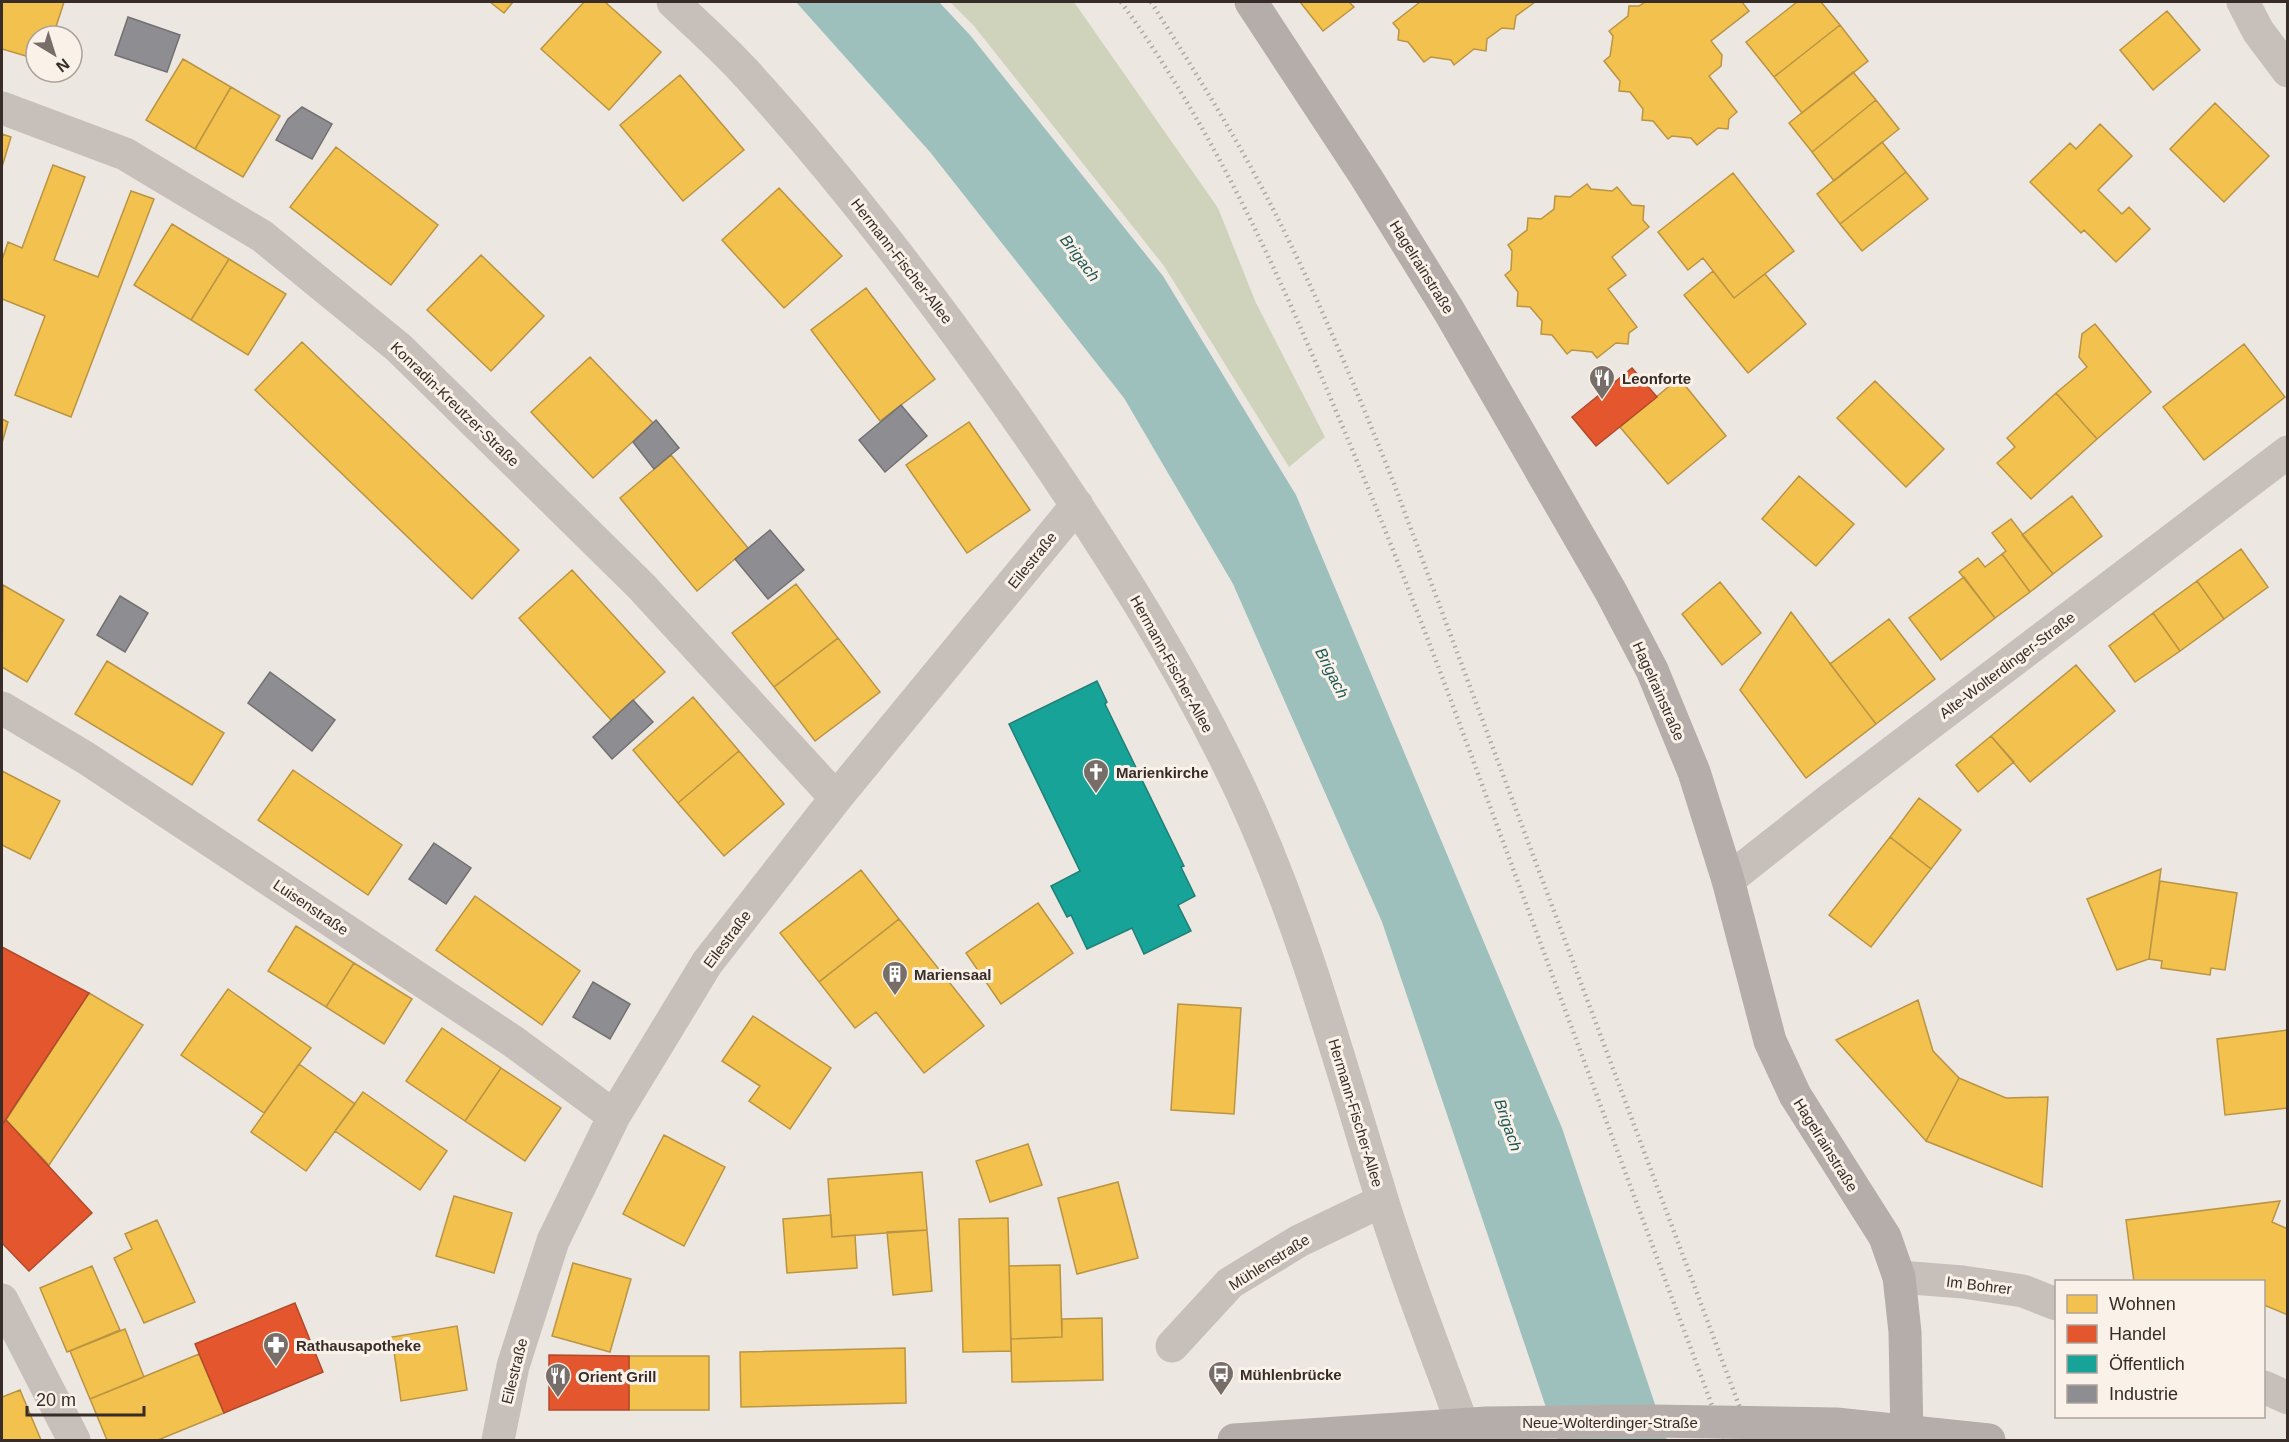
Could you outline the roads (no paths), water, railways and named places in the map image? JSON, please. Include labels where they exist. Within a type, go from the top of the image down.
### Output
[{"type":"main road","name":"Hagelrainstraße","points":[[1251,2],[1360,167],[1449,311],[1611,592],[1652,670],[1694,772],[1728,880],[1770,1041],[1795,1095],[1885,1238],[1899,1277],[1905,1332],[1907,1440]]},
{"type":"main road","name":"Neue-Wolterdinger-Straße","points":[[1233,1440],[1487,1423],[1652,1421],[1836,1424],[1989,1440]]},
{"type":"street","name":"Hermann-Fischer-Allee","points":[[673,2],[742,69],[842,183],[921,284],[994,384],[1077,505],[1173,660],[1242,794],[1294,924],[1332,1034],[1382,1201],[1468,1440]]},
{"type":"street","points":[[2243,2],[2258,31],[2288,71]]},
{"type":"street","name":"Konradin-Kreutzer-Straße","points":[[2,108],[125,154],[262,236],[390,341],[641,586],[836,798]]},
{"type":"street","name":"Alte-Wolterdinger-Straße","points":[[1728,880],[1828,801],[2288,452]]},
{"type":"street","name":"Eilestraße","points":[[498,1440],[513,1366],[553,1241],[614,1116],[707,963],[836,798],[1077,505]]},
{"type":"street","name":"Luisenstraße","points":[[2,708],[86,758],[514,1042],[614,1116]]},
{"type":"street","name":"Mühlenstraße","points":[[1172,1346],[1230,1283],[1299,1241],[1382,1201]]},
{"type":"street","name":"Im Bohrer","points":[[1899,1277],[1963,1282],[2024,1291],[2055,1304]]},
{"type":"street","points":[[2,1300],[74,1440]]},
{"type":"street","points":[[2265,1387],[2288,1398]]},
{"type":"water","name":"Brigach","points":[[796,2],[939,2],[970,35],[1163,276],[1296,495],[1562,1128],[1667,1440],[1557,1440],[1382,922],[1233,584],[1124,398],[930,152]]},
{"type":"railway","points":[[1121,2],[1184,97],[1212,146],[1264,247],[1311,352],[1400,567],[1448,691],[1725,1440]]},
{"type":"railway","points":[[1151,2],[1221,115],[1261,186],[1314,294],[1363,406],[1752,1440]]},
{"type":"place","name":"Leonforte","points":[[1602,401]]},
{"type":"place","name":"Marienkirche","points":[[1096,795]]},
{"type":"place","name":"Mariensaal","points":[[895,997]]},
{"type":"place","name":"Rathausapotheke","points":[[276,1368]]},
{"type":"place","name":"Mühlenbrücke","points":[[1221,1397]]},
{"type":"place","name":"Orient Grill","points":[[558,1399]]}]
